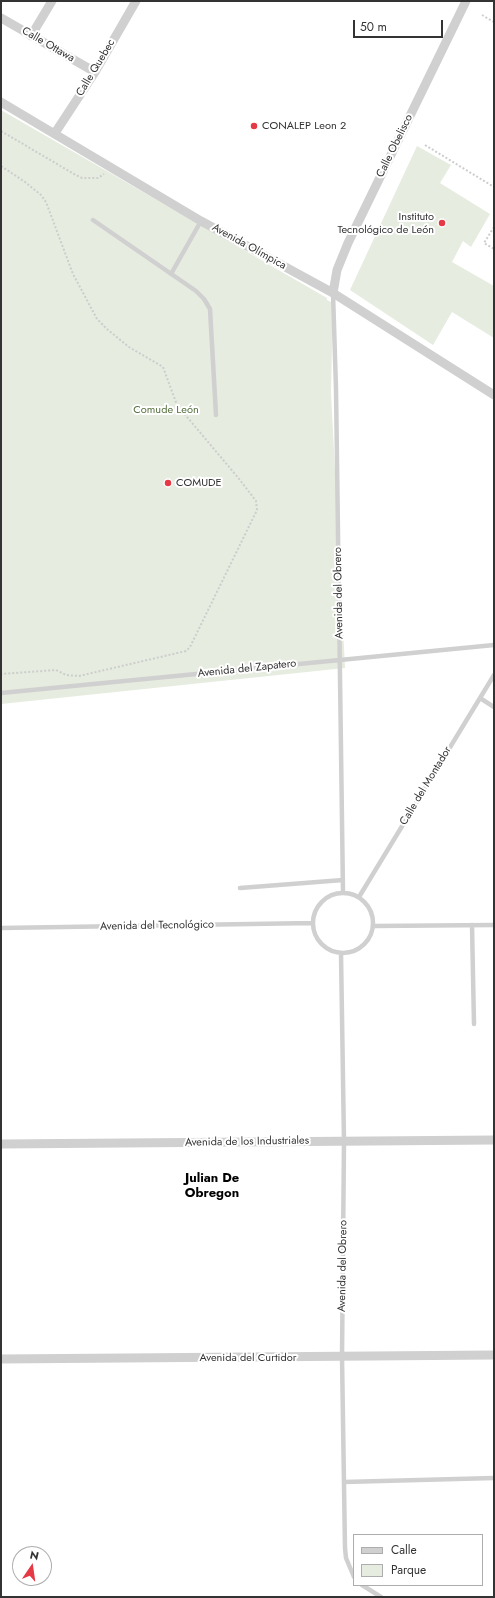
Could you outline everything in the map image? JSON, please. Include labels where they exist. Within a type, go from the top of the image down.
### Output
[{"type":"street","points":[[31,36],[52,1]]},
{"type":"street","name":"Calle Quebec","points":[[54,133],[95,72],[136,1]]},
{"type":"street","name":"Calle Obelisco","points":[[333,293],[337,270],[348,243],[466,1]]},
{"type":"street","name":"Calle Ottawa","points":[[1,18],[95,72]]},
{"type":"street","name":"Avenida Olímpica","points":[[1,102],[201,221],[333,293],[494,395]]},
{"type":"street","name":"Avenida de los Industriales","points":[[1,1144],[494,1140]]},
{"type":"street","name":"Avenida del Curtidor","points":[[1,1359],[494,1355]]},
{"type":"lane","points":[[93,220],[196,291],[204,299],[210,309],[216,415]]},
{"type":"lane","points":[[171,274],[201,221]]},
{"type":"lane","name":"Avenida del Obrero","points":[[333,293],[336,389],[343,893]]},
{"type":"lane","name":"Avenida del Zapatero","points":[[1,693],[494,645]]},
{"type":"lane","name":"Calle del Montador","points":[[359,897],[494,675]]},
{"type":"lane","points":[[480,698],[494,707]]},
{"type":"lane","points":[[240,888],[343,880]]},
{"type":"lane","points":[[343,893],[359,897],[367,905],[373,915],[374,926],[371,936],[359,950],[341,954],[332,952],[324,947],[314,932],[314,914],[322,902],[334,894],[343,893]]},
{"type":"lane","name":"Avenida del Tecnológico","points":[[1,928],[313,923]]},
{"type":"lane","points":[[374,926],[494,924]]},
{"type":"lane","points":[[472,925],[474,1024]]},
{"type":"lane","name":"Avenida del Obrero","points":[[341,954],[344,1141],[342,1357],[345,1548],[346,1558],[353,1575]]},
{"type":"lane","points":[[344,1482],[494,1478]]},
{"type":"lane","points":[[364,1586],[381,1597]]},
{"type":"path","points":[[482,15],[494,22]]},
{"type":"path","points":[[1,131],[82,178],[98,178],[112,168]]},
{"type":"path","points":[[425,145],[494,187]]},
{"type":"path","points":[[1,166],[41,195],[46,202],[73,274],[97,319],[129,347],[163,367],[178,404],[256,501],[257,510],[190,647],[186,650],[79,676],[66,675],[56,670],[1,674]]},
{"type":"path","points":[[494,227],[484,243],[494,249]]},
{"type":"green space","name":"COMUDE","points":[[1,110],[327,298],[327,300],[333,303],[331,392],[345,668],[1,704]]},
{"type":"green space","points":[[417,146],[451,165],[440,183],[490,214],[471,247],[463,241],[452,262],[494,286],[494,338],[452,312],[433,345],[350,290]]},
{"type":"place","name":"CONALEP Leon 2","points":[[254,126]]},
{"type":"place","name":"Instituto Tecnológico de León","points":[[442,223]]},
{"type":"place","name":"COMUDE","points":[[168,483]]},
{"type":"district","name":"Julian De Obregon","points":[[212,1186]]},
{"type":"park label","name":"Comude León","points":[[166,410]]}]
